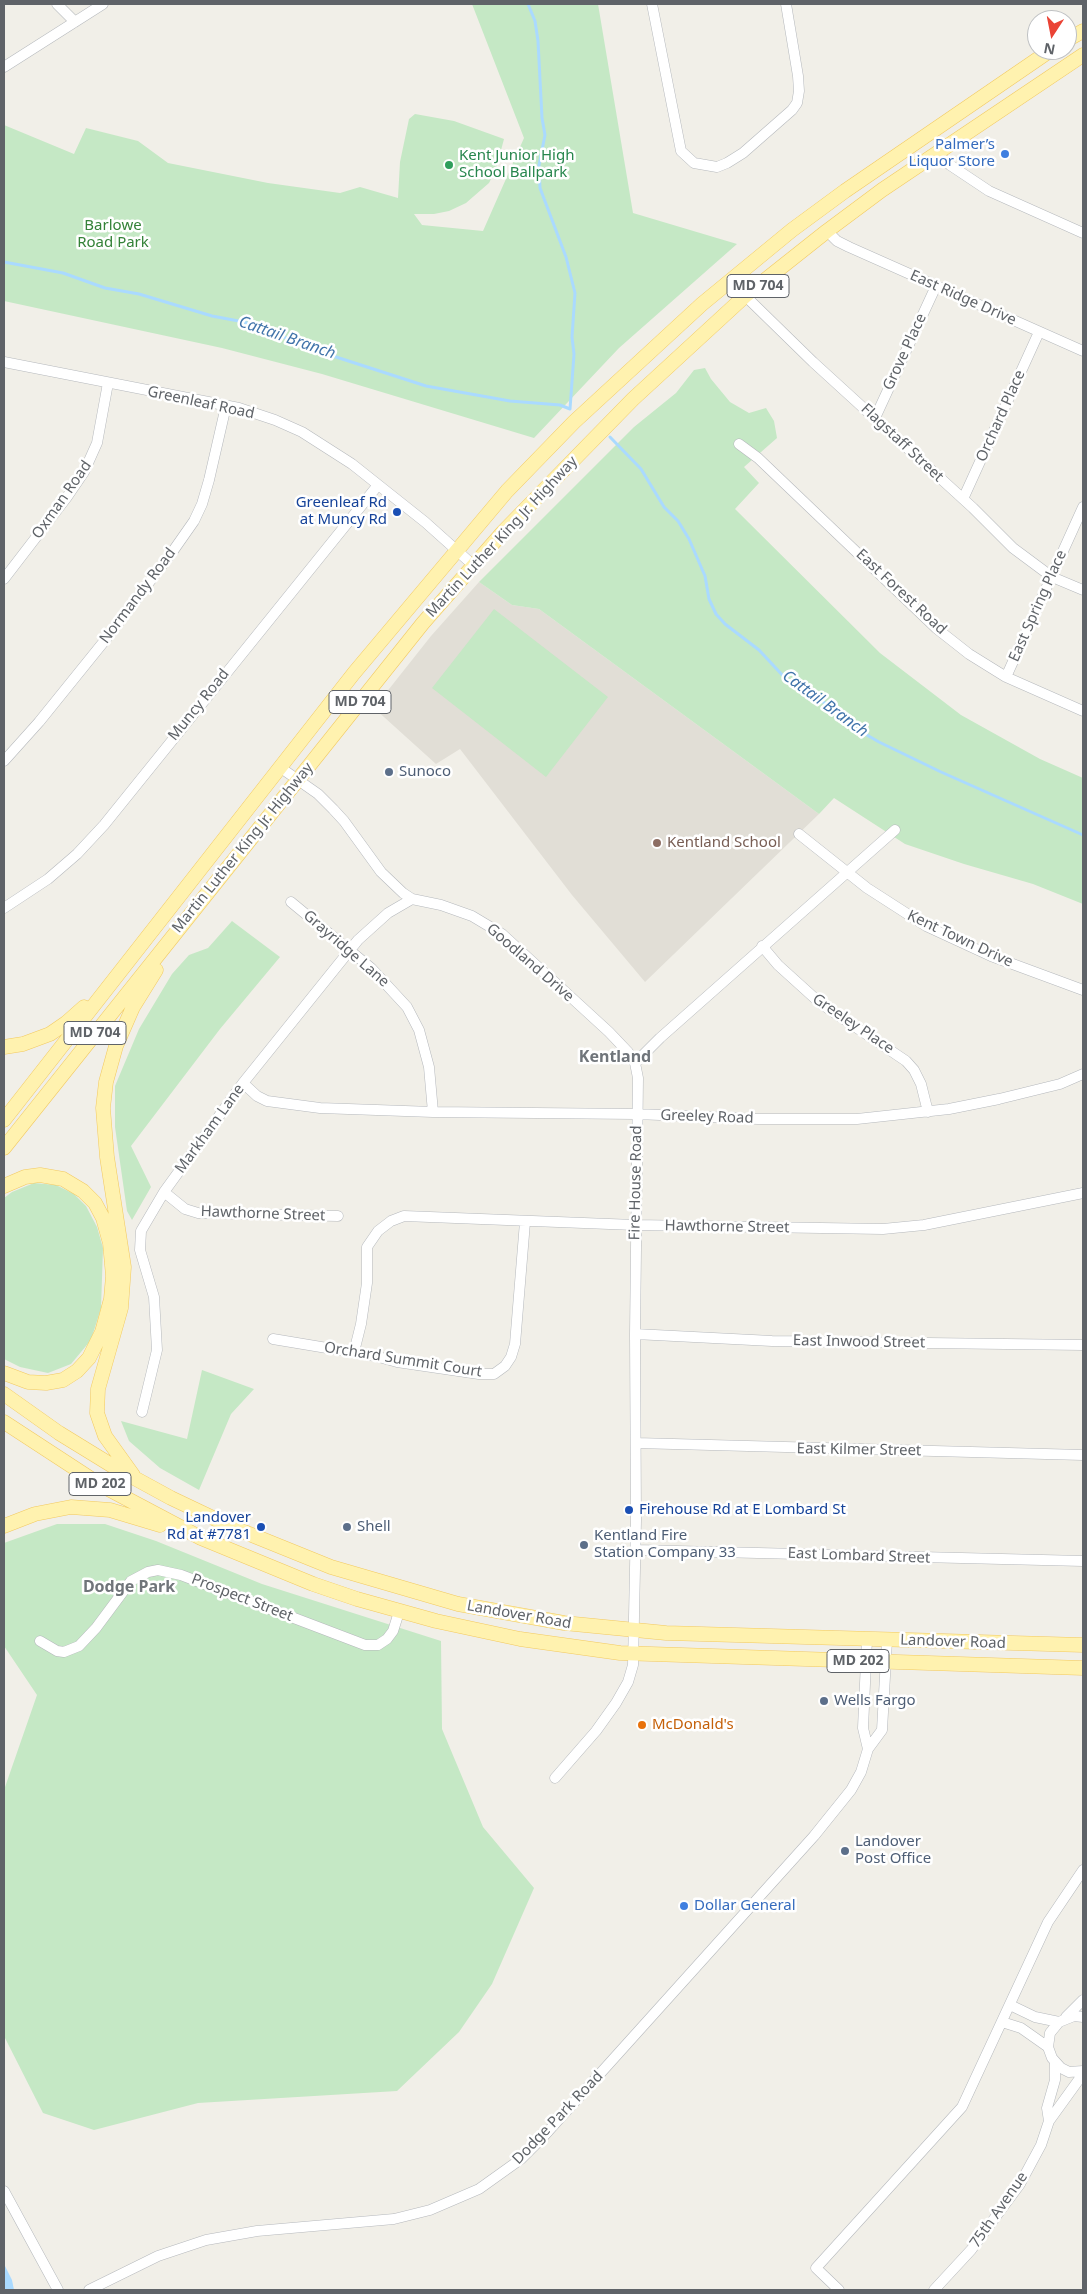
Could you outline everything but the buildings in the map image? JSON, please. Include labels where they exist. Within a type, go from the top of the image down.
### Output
[{"type":"main road","name":"Martin Luther King Jr. Highway","points":[[4,1148],[423,623],[473,565],[633,399],[745,296],[827,231],[1083,55]]},
{"type":"main road","name":"Martin Luther King Jr. Highway","points":[[4,1120],[354,673],[507,491],[574,422],[633,366],[730,281],[792,230],[845,191],[1036,60]]},
{"type":"main road","points":[[137,1480],[105,1436],[97,1413],[98,1388],[121,1308],[124,1267],[104,1131],[104,1096],[112,1058],[124,1026],[187,918]]},
{"type":"main road","points":[[4,1046],[42,1038],[66,1024],[81,1011],[148,936]]},
{"type":"main road","points":[[4,1186],[25,1177],[48,1176],[69,1182],[83,1191],[95,1203],[103,1218],[111,1248],[113,1276],[111,1299],[102,1332],[89,1358],[77,1371],[62,1380],[46,1384],[28,1382],[4,1373]]},
{"type":"main road","name":"Landover Road","points":[[4,1394],[66,1437],[137,1480],[192,1509],[264,1542],[338,1569],[406,1590],[495,1612],[564,1623],[634,1631],[1083,1646]]},
{"type":"main road","name":"Landover Road","points":[[4,1422],[99,1484],[201,1538],[289,1575],[400,1612],[520,1639],[633,1653],[1083,1668]]},
{"type":"main road","points":[[4,1526],[46,1511],[71,1507],[90,1508],[123,1513],[201,1538]]},
{"type":"main road","points":[[400,1612],[406,1590]]},
{"type":"street","points":[[57,4],[75,22]]},
{"type":"street","points":[[4,67],[103,4]]},
{"type":"street","points":[[652,4],[679,146],[689,160],[712,167],[727,163],[754,144],[792,110],[798,96],[798,76],[786,4]]},
{"type":"street","points":[[937,154],[989,191],[1083,233]]},
{"type":"street","name":"East Ridge Drive","points":[[827,231],[844,244],[1083,351]]},
{"type":"street","name":"Flagstaff Street","points":[[730,281],[963,499],[1012,548],[1052,577],[1083,590]]},
{"type":"street","name":"Grove Place","points":[[875,418],[936,286]]},
{"type":"street","name":"Orchard Place","points":[[963,499],[1039,332]]},
{"type":"street","name":"Greenleaf Road","points":[[4,362],[239,408],[302,432],[352,464],[473,565]]},
{"type":"street","name":"Oxman Road","points":[[4,579],[84,472],[97,443],[108,383]]},
{"type":"street","name":"Normandy Road","points":[[4,761],[39,722],[106,639],[194,521],[202,504],[209,480],[226,406]]},
{"type":"street","name":"East Forest Road","points":[[739,444],[758,458],[936,628],[969,654],[1006,678],[1083,711]]},
{"type":"street","name":"Muncy Road","points":[[4,908],[48,879],[77,854],[99,830],[378,485]]},
{"type":"street","name":"East Spring Place","points":[[1006,678],[1083,507]]},
{"type":"street","points":[[281,768],[318,794],[344,821],[381,872],[412,900]]},
{"type":"street","points":[[635,1063],[654,1043],[762,946],[895,830]]},
{"type":"street","name":"Kent Town Drive","points":[[799,834],[882,898],[926,926],[990,956],[1083,990]]},
{"type":"street","name":"Markham Lane","points":[[142,1412],[157,1350],[154,1297],[140,1250],[141,1231],[164,1192],[243,1083],[350,950],[374,923],[412,900]]},
{"type":"street","name":"Goodland Drive","points":[[412,900],[441,905],[464,913],[502,934],[609,1032],[635,1063]]},
{"type":"street","name":"Grayridge Lane","points":[[291,902],[350,950],[392,989],[407,1007],[419,1030],[429,1067],[433,1112]]},
{"type":"street","name":"Greeley Place","points":[[762,946],[778,965],[820,1003],[906,1061],[922,1084],[928,1112]]},
{"type":"street","name":"Fire House Road","points":[[555,1778],[596,1731],[616,1703],[628,1682],[633,1653],[636,1550],[635,1225],[638,1078],[635,1063]]},
{"type":"street","name":"Greeley Road","points":[[243,1083],[257,1096],[278,1104],[320,1108],[433,1112],[857,1119],[928,1112],[1032,1091],[1060,1084],[1083,1074]]},
{"type":"street","name":"Hawthorne Street","points":[[164,1192],[185,1209],[198,1213],[338,1216]]},
{"type":"street","name":"Hawthorne Street","points":[[354,1352],[361,1324],[367,1283],[367,1247],[378,1231],[404,1216],[635,1225],[818,1229],[907,1228],[1083,1193]]},
{"type":"street","name":"Orchard Summit Court","points":[[273,1339],[354,1352],[397,1362],[478,1374],[494,1374],[505,1366],[511,1357],[515,1344],[525,1222]]},
{"type":"street","name":"East Inwood Street","points":[[635,1334],[772,1341],[1083,1344]]},
{"type":"street","name":"East Kilmer Street","points":[[636,1443],[1083,1455]]},
{"type":"street","name":"East Lombard Street","points":[[636,1550],[1083,1561]]},
{"type":"street","name":"Prospect Street","points":[[40,1642],[57,1651],[64,1652],[79,1646],[96,1628],[132,1581],[148,1572],[158,1570],[181,1575],[365,1645],[378,1644],[387,1639],[393,1630],[400,1612]]},
{"type":"street","points":[[867,1639],[863,1728],[868,1749]]},
{"type":"street","name":"Dodge Park Road","points":[[89,2290],[151,2259],[206,2240],[256,2231],[394,2219],[446,2205],[463,2198],[493,2180],[521,2160],[826,1822],[856,1782],[868,1749],[882,1730],[886,1640]]},
{"type":"street","points":[[839,2290],[816,2268],[962,2106],[1048,1922],[1083,1870]]},
{"type":"street","points":[[1048,2047],[1050,2033],[1083,2000]]},
{"type":"street","points":[[1010,2005],[1035,2017],[1062,2020],[1083,2017]]},
{"type":"street","points":[[1002,2022],[1021,2028],[1048,2047],[1055,2062],[1069,2072],[1083,2073]]},
{"type":"street","name":"75th Avenue","points":[[1049,2121],[1047,2108],[1055,2080],[1055,2062]]},
{"type":"street","name":"75th Avenue","points":[[934,2290],[972,2250],[1020,2184],[1041,2145],[1049,2121],[1083,2073]]},
{"type":"street","points":[[4,2191],[58,2290]]},
{"type":"shaded area","points":[[479,582],[512,605],[539,609],[819,814],[645,982],[572,895],[460,749],[436,764],[374,708],[431,636]]},
{"type":"green space","name":"Barlowe Road Park","points":[[472,4],[598,4],[633,213],[737,244],[619,348],[534,438],[322,374],[222,348],[4,301],[4,125],[74,154],[86,128],[138,141],[168,163],[268,183],[340,193],[360,187],[398,198],[400,162],[409,119],[415,114],[454,121],[504,139],[496,169],[489,183],[466,203],[449,211],[434,214],[414,214],[422,225],[483,231],[524,138]]},
{"type":"green space","points":[[705,368],[711,379],[730,402],[749,413],[766,408],[774,421],[777,438],[744,467],[759,483],[735,509],[880,653],[961,715],[1040,759],[1083,778],[1083,904],[1033,884],[905,844],[834,798],[819,814],[539,609],[512,605],[479,582],[634,427],[676,393],[694,370]]},
{"type":"green space","points":[[494,609],[608,697],[546,777],[432,688]]},
{"type":"green space","points":[[232,921],[280,957],[220,1029],[131,1146],[151,1187],[132,1220],[127,1211],[115,1127],[115,1086],[139,1029],[172,974],[189,955],[208,948]]},
{"type":"green space","points":[[34,1183],[56,1185],[74,1194],[86,1206],[97,1227],[103,1248],[101,1308],[91,1340],[71,1364],[48,1373],[20,1367],[4,1359],[4,1198],[12,1192]]},
{"type":"green space","points":[[202,1370],[254,1389],[231,1414],[199,1490],[160,1468],[129,1441],[121,1421],[187,1439]]},
{"type":"green space","points":[[57,1524],[105,1524],[156,1541],[262,1584],[441,1641],[442,1729],[483,1827],[534,1888],[492,1984],[459,2032],[397,2091],[198,2103],[94,2130],[43,2113],[4,2036],[4,1790],[37,1695],[4,1646],[4,1543]]},
{"type":"water","points":[[4,2264],[12,2280],[14,2290],[4,2290]]},
{"type":"waterway","name":"Cattail Branch","points":[[4,262],[63,273],[105,288],[139,294],[212,316],[244,322],[333,356],[426,386],[510,401],[560,405],[570,409],[574,354],[572,337],[575,293],[566,257],[540,188],[539,165],[545,135],[542,118],[538,41],[535,21],[528,4]]},
{"type":"waterway","name":"Cattail Branch","points":[[610,437],[641,469],[664,507],[678,521],[689,539],[705,576],[709,599],[716,614],[725,624],[759,650],[785,678],[831,707],[853,727],[879,742],[941,772],[1083,835]]},
{"type":"place","name":"Palmer’s Liquor Store","points":[[1005,154]]},
{"type":"place","name":"Kent Junior High School Ballpark","points":[[449,165]]},
{"type":"place","name":"Greenleaf Rd at Muncy Rd","points":[[397,512]]},
{"type":"place","name":"Sunoco","points":[[389,772]]},
{"type":"place","name":"Kentland School","points":[[657,843]]},
{"type":"place","name":"Firehouse Rd at E Lombard St","points":[[629,1510]]},
{"type":"place","name":"Landover Rd at #7781","points":[[261,1527]]},
{"type":"place","name":"Shell","points":[[347,1527]]},
{"type":"place","name":"Kentland Fire Station Company 33","points":[[584,1545]]},
{"type":"place","name":"Wells Fargo","points":[[824,1701]]},
{"type":"place","name":"McDonald's","points":[[642,1725]]},
{"type":"place","name":"Landover Post Office","points":[[845,1851]]},
{"type":"place","name":"Dollar General","points":[[684,1906]]},
{"type":"district","name":"Kentland","points":[[615,1057]]},
{"type":"district","name":"Dodge Park","points":[[129,1587]]}]
